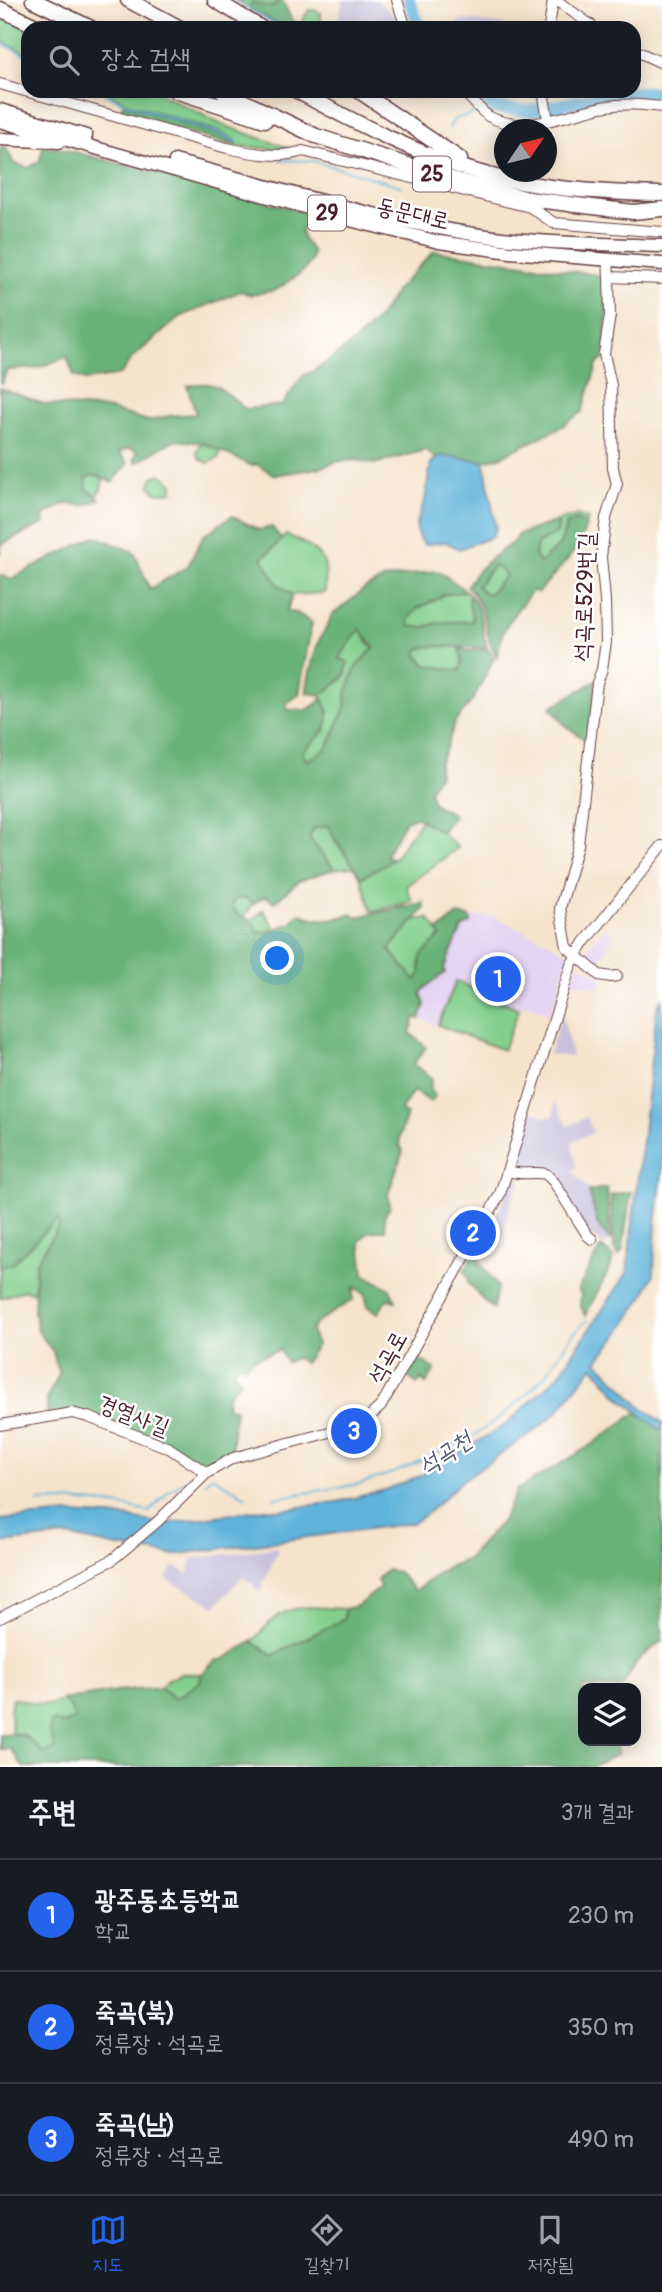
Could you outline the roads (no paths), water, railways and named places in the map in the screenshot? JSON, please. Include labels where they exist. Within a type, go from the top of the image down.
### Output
[{"type":"highway","points":[[33,0],[76,21]]},
{"type":"highway","points":[[128,0],[167,21]]},
{"type":"highway","points":[[215,0],[250,21]]},
{"type":"highway","points":[[0,9],[25,21]]},
{"type":"highway","points":[[197,98],[406,166]]},
{"type":"highway","name":"25","points":[[237,98],[316,136],[406,166],[529,199],[633,212],[658,201]]},
{"type":"highway","name":"25","points":[[311,98],[410,147],[478,172],[564,189],[658,201]]},
{"type":"highway","points":[[369,98],[478,172]]},
{"type":"main road","name":"동문대로","points":[[0,110],[134,151],[356,209],[472,233],[530,241],[662,246]]},
{"type":"main road","name":"동문대로","points":[[0,121],[439,242],[510,252],[662,264]]},
{"type":"main road","points":[[0,138],[50,143],[69,140]]},
{"type":"street","points":[[227,0],[259,21]]},
{"type":"street","points":[[397,0],[404,21]]},
{"type":"street","points":[[550,21],[555,0],[585,21]]},
{"type":"street","points":[[641,53],[662,63]]},
{"type":"street","points":[[0,84],[21,90]]},
{"type":"street","points":[[50,98],[227,148],[256,154],[295,154],[303,151],[530,206],[554,223],[662,232]]},
{"type":"street","points":[[471,98],[486,116],[494,119]]},
{"type":"street","points":[[543,98],[548,119],[609,106],[638,104],[662,107]]},
{"type":"street","name":"석곡로529번길","points":[[576,956],[567,947],[559,908],[578,845],[597,682],[606,642],[601,557],[606,518],[617,484],[613,468],[611,385],[604,354],[610,315],[608,260]]},
{"type":"street","points":[[609,277],[662,279]]},
{"type":"street","name":"석곡로","points":[[0,1618],[112,1560],[157,1522],[207,1473],[233,1458],[352,1426],[367,1419],[381,1406],[485,1222],[509,1171],[568,974],[576,956],[662,846]]},
{"type":"street","points":[[576,956],[599,975],[617,976]]},
{"type":"street","points":[[509,1171],[516,1174],[546,1174],[592,1239]]},
{"type":"street","name":"경열사길","points":[[0,1425],[72,1413],[169,1448],[207,1473]]},
{"type":"water","points":[[440,456],[484,461],[496,528],[492,537],[459,549],[446,542],[424,545],[418,536],[416,524],[425,500],[431,463]]},
{"type":"water","points":[[662,999],[662,1174],[654,1274],[644,1295],[616,1338],[597,1361],[639,1405],[662,1422],[662,1431],[618,1396],[593,1366],[557,1412],[535,1431],[463,1480],[428,1513],[412,1523],[173,1555],[67,1536],[0,1543],[0,1520],[70,1514],[125,1517],[163,1524],[337,1502],[385,1490],[420,1476],[507,1424],[558,1376],[627,1273],[657,1008]]},
{"type":"waterway","points":[[234,0],[269,21]]},
{"type":"waterway","points":[[409,0],[418,21]]},
{"type":"waterway","points":[[0,42],[21,52]]},
{"type":"waterway","points":[[641,92],[662,92]]},
{"type":"waterway","points":[[115,98],[237,142]]},
{"type":"waterway","points":[[483,98],[495,108],[530,111],[594,98]]},
{"type":"waterway","points":[[449,128],[454,119],[479,113]]},
{"type":"waterway","points":[[243,157],[252,158]]},
{"type":"waterway","points":[[279,160],[314,161],[401,186]]},
{"type":"waterway","name":"석곡천","points":[[454,1446],[491,1424],[526,1395],[545,1375],[577,1330],[588,1320]]},
{"type":"waterway","name":"석곡천","points":[[274,1498],[360,1484],[401,1470],[448,1448]]},
{"type":"waterway","points":[[37,1502],[93,1503],[149,1512],[168,1492],[196,1474]]},
{"type":"waterway","points":[[205,1482],[212,1476],[246,1497]]},
{"type":"place","name":"광주동초등학교","points":[[498,979]]},
{"type":"place","name":"죽곡(북)","points":[[473,1233]]},
{"type":"place","name":"죽곡(남)","points":[[354,1431]]}]
